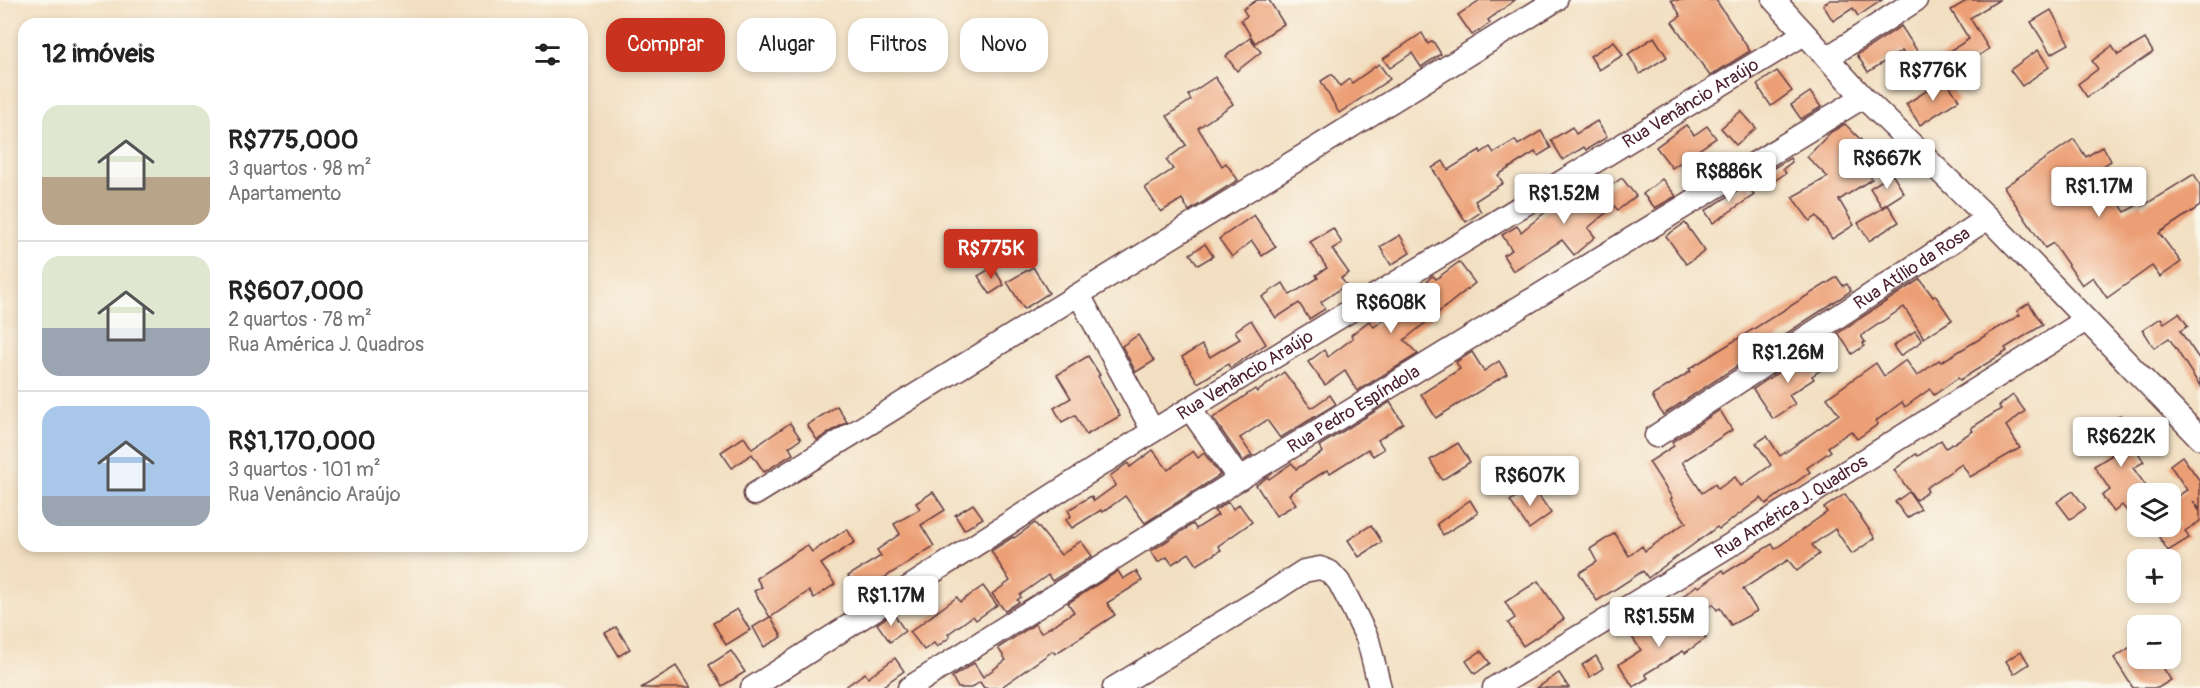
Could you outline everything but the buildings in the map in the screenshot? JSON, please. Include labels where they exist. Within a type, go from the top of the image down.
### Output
[{"type":"street","points":[[755,494],[1556,0]]},
{"type":"street","points":[[1774,0],[1863,97],[1988,218],[2200,438]]},
{"type":"street","points":[[1827,58],[1916,0]]},
{"type":"street","name":"Rua Venâncio Araújo","points":[[752,688],[1153,431],[1804,34]]},
{"type":"street","name":"Rua Pedro Espíndola","points":[[909,688],[1239,479],[1863,97]]},
{"type":"street","name":"Rua Atílio da Rosa","points":[[1656,436],[1988,218]]},
{"type":"street","points":[[1079,295],[1153,431]]},
{"type":"street","name":"Rua América J. Quadros","points":[[1494,688],[1727,547],[2086,320]]},
{"type":"street","points":[[1190,410],[1239,479]]},
{"type":"street","points":[[1114,688],[1262,599],[1304,571],[1320,568],[1330,572],[1339,582],[1351,605],[1368,640],[1380,688]]}]
